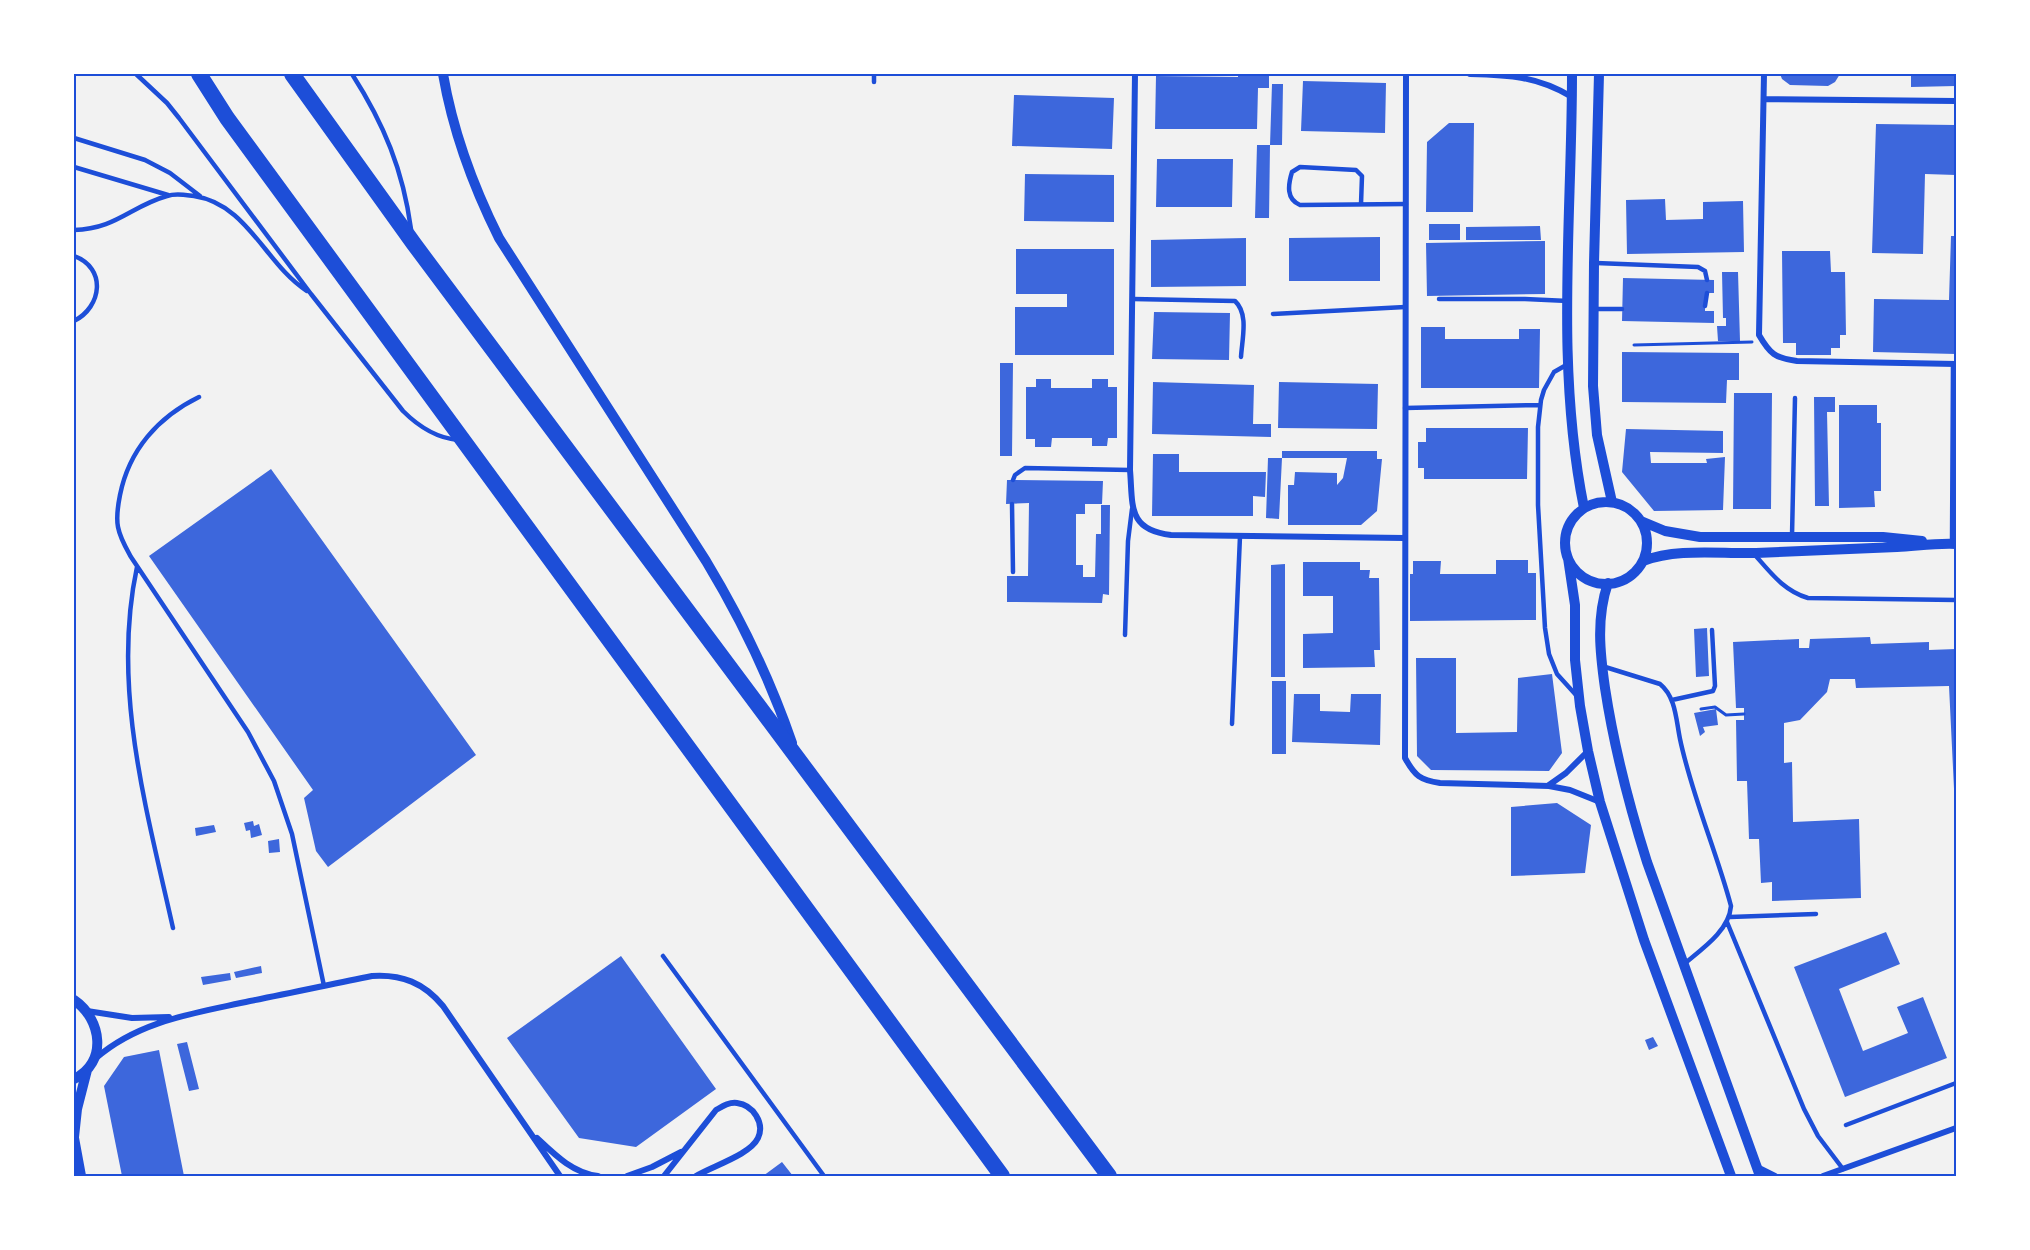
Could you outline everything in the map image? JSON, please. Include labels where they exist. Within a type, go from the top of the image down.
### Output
[{"type":"highway","points":[[199,74],[227,118],[1002,1176]]},
{"type":"highway","points":[[292,74],[414,244],[1109,1176]]},
{"type":"highway","points":[[960,1120],[988,1176]]},
{"type":"street","points":[[443,74],[462,151],[485,210],[499,238],[728,598],[766,675],[796,755]]},
{"type":"street","points":[[1135,74],[1130,470],[1132,509],[1140,524],[1154,533],[1404,538]]},
{"type":"street","points":[[1406,74],[1405,758],[1412,771],[1425,780],[1440,783],[1549,786],[1570,790],[1600,802]]},
{"type":"street","points":[[1470,74],[1515,76],[1545,83],[1572,97]]},
{"type":"street","points":[[1515,76],[1527,74]]},
{"type":"street","points":[[1572,74],[1568,364],[1572,430],[1584,508]]},
{"type":"street","points":[[1599,74],[1593,309],[1595,411],[1601,458],[1612,502]]},
{"type":"street","points":[[1764,74],[1760,335],[1767,350],[1781,359],[1797,361],[1955,364]]},
{"type":"street","points":[[1764,99],[1956,101]]},
{"type":"street","points":[[1731,1176],[1644,940],[1600,802],[1579,697],[1575,660],[1575,605],[1566,549],[1567,530],[1577,514],[1584,508],[1602,502],[1612,502],[1628,508],[1641,521],[1665,531],[1688,536],[1896,537],[1954,544]]},
{"type":"street","points":[[1568,558],[1577,572],[1599,583],[1616,582],[1632,574],[1643,561],[1647,540],[1641,521]]},
{"type":"street","points":[[1643,561],[1678,553],[1753,553],[1903,547],[1931,543]]},
{"type":"street","points":[[1608,584],[1602,602],[1599,624],[1602,666],[1611,724],[1631,811],[1647,862],[1759,1172],[1775,1176]]},
{"type":"street","points":[[1549,786],[1588,751]]},
{"type":"street","points":[[74,1079],[123,1038],[179,1016],[389,975],[405,978],[420,984],[443,1006],[560,1176]]},
{"type":"street","points":[[74,1000],[87,1011],[94,1022],[97,1036],[97,1049],[77,1109],[74,1137],[81,1176]]},
{"type":"street","points":[[87,1011],[132,1018],[179,1016]]},
{"type":"street","points":[[664,1176],[716,1110],[726,1104],[737,1102],[748,1106],[756,1115],[760,1126],[759,1137],[752,1146],[696,1176]]},
{"type":"street","points":[[1823,1176],[1956,1128]]},
{"type":"street","points":[[528,1129],[569,1166],[588,1175],[598,1176]]},
{"type":"street","points":[[627,1176],[652,1167],[684,1150]]},
{"type":"lane","points":[[136,74],[167,103],[311,294],[403,411],[430,433],[449,439],[463,440]]},
{"type":"lane","points":[[352,74],[383,127],[397,161],[407,197],[414,244]]},
{"type":"lane","points":[[874,74],[874,82]]},
{"type":"lane","points":[[74,138],[145,160],[170,173],[202,197]]},
{"type":"lane","points":[[74,167],[168,195],[182,194],[217,202],[232,211],[291,279],[311,294]]},
{"type":"lane","points":[[1361,204],[1362,176],[1356,170],[1300,167],[1292,172],[1289,193],[1291,200],[1297,204],[1361,204],[1406,204]]},
{"type":"lane","points":[[74,230],[104,226],[168,195]]},
{"type":"lane","points":[[74,256],[82,259],[91,267],[96,278],[97,292],[92,306],[83,316],[74,321]]},
{"type":"lane","points":[[1594,263],[1698,267],[1705,271],[1707,280]]},
{"type":"lane","points":[[1705,306],[1707,292]]},
{"type":"lane","points":[[1133,299],[1235,301],[1244,314],[1241,357]]},
{"type":"lane","points":[[1439,299],[1568,301]]},
{"type":"lane","points":[[1273,314],[1406,307]]},
{"type":"lane","points":[[1593,309],[1622,309]]},
{"type":"lane","points":[[1568,364],[1554,372],[1548,381],[1540,405],[1537,482],[1545,628],[1549,654],[1557,674],[1579,697]]},
{"type":"lane","points":[[1954,544],[1955,364]]},
{"type":"lane","points":[[199,397],[161,421],[141,444],[127,470],[119,499],[118,526],[125,547],[137,567],[248,732],[274,781],[292,834],[324,986]]},
{"type":"lane","points":[[1792,536],[1795,398]]},
{"type":"lane","points":[[1405,408],[1540,405]]},
{"type":"lane","points":[[1013,480],[1015,474],[1025,468],[1130,470]]},
{"type":"lane","points":[[1012,504],[1013,572]]},
{"type":"lane","points":[[1125,634],[1128,541],[1132,509]]},
{"type":"lane","points":[[1232,724],[1240,536]]},
{"type":"lane","points":[[1753,553],[1785,588],[1808,598],[1956,600]]},
{"type":"lane","points":[[137,567],[133,588],[128,655],[132,715],[140,777],[173,927]]},
{"type":"lane","points":[[1672,700],[1713,692],[1712,630]]},
{"type":"lane","points":[[1602,666],[1660,684],[1672,700],[1690,777],[1731,906],[1727,922],[1710,942],[1684,964]]},
{"type":"lane","points":[[1730,916],[1816,914]]},
{"type":"lane","points":[[1727,922],[1804,1109],[1818,1136],[1843,1170]]},
{"type":"lane","points":[[663,956],[824,1176]]},
{"type":"lane","points":[[1846,1125],[1956,1083]]},
{"type":"path","points":[[1634,345],[1751,342],[1761,339]]},
{"type":"path","points":[[1701,709],[1715,707],[1726,715],[1744,714]]},
{"type":"building","points":[[1238,74],[1269,74],[1269,88],[1258,88],[1257,129],[1155,129],[1156,76],[1238,77]]},
{"type":"building","points":[[1780,74],[1840,74],[1835,82],[1828,86],[1790,85],[1782,79]]},
{"type":"building","points":[[1911,74],[1956,74],[1956,86],[1911,87]]},
{"type":"building","points":[[1303,81],[1386,83],[1385,133],[1301,131]]},
{"type":"building","points":[[1272,84],[1283,84],[1282,145],[1270,145]]},
{"type":"building","points":[[1014,95],[1114,98],[1112,149],[1012,146]]},
{"type":"building","points":[[1449,123],[1474,123],[1473,212],[1426,212],[1427,142]]},
{"type":"building","points":[[1876,124],[1956,125],[1956,175],[1925,174],[1923,254],[1872,253]]},
{"type":"building","points":[[1257,145],[1270,145],[1269,218],[1255,218]]},
{"type":"building","points":[[1157,159],[1233,159],[1232,207],[1156,207]]},
{"type":"building","points":[[1025,174],[1114,175],[1114,222],[1024,221]]},
{"type":"building","points":[[1665,199],[1666,220],[1703,219],[1703,202],[1743,201],[1744,252],[1627,254],[1626,200]]},
{"type":"building","points":[[1429,224],[1460,224],[1460,240],[1429,240]]},
{"type":"building","points":[[1540,226],[1541,240],[1466,240],[1466,227]]},
{"type":"building","points":[[1951,236],[1956,236],[1956,354],[1873,352],[1874,299],[1949,300]]},
{"type":"building","points":[[1380,237],[1380,281],[1289,281],[1289,238]]},
{"type":"building","points":[[1246,238],[1246,286],[1151,287],[1151,240]]},
{"type":"building","points":[[1545,241],[1545,294],[1427,296],[1426,243]]},
{"type":"building","points":[[1016,249],[1114,249],[1114,355],[1015,355],[1015,307],[1067,307],[1067,294],[1016,294]]},
{"type":"building","points":[[1782,251],[1830,251],[1831,272],[1845,272],[1846,335],[1840,335],[1840,348],[1831,348],[1831,355],[1796,355],[1796,343],[1783,343]]},
{"type":"building","points":[[1722,272],[1738,272],[1740,341],[1718,341],[1717,326],[1726,326],[1726,318],[1723,318]]},
{"type":"building","points":[[1623,278],[1714,280],[1714,293],[1705,293],[1705,311],[1714,311],[1714,323],[1622,321]]},
{"type":"building","points":[[1154,312],[1230,313],[1229,360],[1152,359]]},
{"type":"building","points":[[1421,327],[1445,327],[1445,339],[1519,339],[1519,329],[1540,329],[1539,388],[1421,388]]},
{"type":"building","points":[[1622,352],[1739,353],[1739,380],[1727,380],[1726,403],[1622,402]]},
{"type":"building","points":[[1000,363],[1013,363],[1012,456],[1000,456]]},
{"type":"building","points":[[1036,379],[1051,379],[1051,388],[1092,388],[1092,379],[1108,379],[1108,387],[1117,387],[1117,438],[1108,438],[1107,446],[1092,446],[1092,438],[1052,438],[1051,447],[1035,447],[1035,439],[1026,439],[1026,387],[1036,387]]},
{"type":"building","points":[[1153,382],[1254,385],[1253,424],[1271,424],[1271,437],[1152,434]]},
{"type":"building","points":[[1279,382],[1378,384],[1377,429],[1278,428]]},
{"type":"building","points":[[1734,393],[1772,393],[1771,509],[1733,509]]},
{"type":"building","points":[[1814,397],[1835,397],[1835,412],[1827,412],[1829,506],[1815,506]]},
{"type":"building","points":[[1839,405],[1877,405],[1877,423],[1881,423],[1881,491],[1874,491],[1875,507],[1839,508]]},
{"type":"building","points":[[1426,428],[1528,428],[1527,479],[1424,479],[1424,468],[1418,468],[1418,442],[1426,442]]},
{"type":"building","points":[[1626,429],[1723,431],[1723,453],[1650,452],[1651,463],[1707,463],[1706,459],[1725,457],[1723,510],[1654,511],[1622,472]]},
{"type":"building","points":[[1282,451],[1377,451],[1377,459],[1382,459],[1377,511],[1361,525],[1288,525],[1288,485],[1294,485],[1295,472],[1337,473],[1337,485],[1343,478],[1347,458],[1282,458]]},
{"type":"building","points":[[1153,454],[1179,454],[1179,472],[1266,472],[1265,497],[1253,496],[1253,516],[1152,516]]},
{"type":"building","points":[[1268,458],[1282,458],[1279,519],[1266,518]]},
{"type":"building","points":[[271,469],[476,755],[328,867],[316,851],[304,798],[313,790],[149,556]]},
{"type":"building","points":[[1007,480],[1103,481],[1102,504],[1085,504],[1085,514],[1076,514],[1076,565],[1083,565],[1083,577],[1095,577],[1096,534],[1101,534],[1101,505],[1110,505],[1109,595],[1103,594],[1102,603],[1007,602],[1007,576],[1028,576],[1029,503],[1006,504]]},
{"type":"building","points":[[1496,560],[1528,560],[1528,573],[1536,573],[1536,620],[1410,621],[1410,574],[1413,574],[1413,561],[1441,561],[1440,574],[1496,574]]},
{"type":"building","points":[[1303,562],[1360,562],[1360,570],[1370,570],[1369,578],[1379,578],[1380,650],[1374,650],[1375,667],[1303,668],[1303,634],[1333,633],[1333,596],[1303,596]]},
{"type":"building","points":[[1285,564],[1285,677],[1271,677],[1271,565]]},
{"type":"building","points":[[1707,628],[1709,676],[1696,677],[1694,629]]},
{"type":"building","points":[[1870,637],[1871,644],[1929,642],[1929,650],[1956,649],[1956,809],[1949,686],[1856,688],[1855,679],[1830,679],[1827,692],[1800,720],[1784,723],[1784,763],[1792,762],[1793,822],[1859,819],[1861,898],[1772,901],[1772,882],[1761,883],[1759,839],[1749,839],[1747,781],[1737,781],[1736,720],[1744,720],[1744,708],[1736,708],[1733,642],[1799,639],[1799,648],[1809,648],[1810,639]]},
{"type":"building","points":[[1416,658],[1456,658],[1456,733],[1517,732],[1518,678],[1552,674],[1562,753],[1549,771],[1431,770],[1417,756]]},
{"type":"building","points":[[1272,681],[1286,681],[1286,754],[1272,754]]},
{"type":"building","points":[[1294,694],[1320,694],[1320,711],[1350,712],[1351,694],[1381,694],[1380,745],[1292,742]]},
{"type":"building","points":[[1716,709],[1718,725],[1703,727],[1705,732],[1700,736],[1694,713]]},
{"type":"building","points":[[1557,803],[1591,825],[1585,873],[1511,876],[1511,807]]},
{"type":"building","points":[[253,821],[254,826],[259,824],[262,835],[251,838],[250,830],[246,831],[244,823]]},
{"type":"building","points":[[214,825],[216,832],[196,836],[195,828]]},
{"type":"building","points":[[279,839],[280,852],[269,853],[268,841]]},
{"type":"building","points":[[1886,932],[1900,964],[1839,989],[1863,1051],[1908,1033],[1897,1007],[1923,997],[1947,1058],[1845,1097],[1794,967]]},
{"type":"building","points":[[621,956],[716,1089],[636,1147],[579,1138],[507,1038]]},
{"type":"building","points":[[261,966],[262,973],[236,978],[234,972]]},
{"type":"building","points":[[230,973],[231,980],[203,985],[201,977]]},
{"type":"building","points":[[1653,1037],[1658,1046],[1649,1050],[1645,1040]]},
{"type":"building","points":[[187,1042],[199,1089],[189,1091],[177,1044]]},
{"type":"building","points":[[159,1050],[184,1176],[122,1176],[104,1086],[124,1057]]},
{"type":"building","points":[[782,1162],[793,1176],[763,1176]]}]
